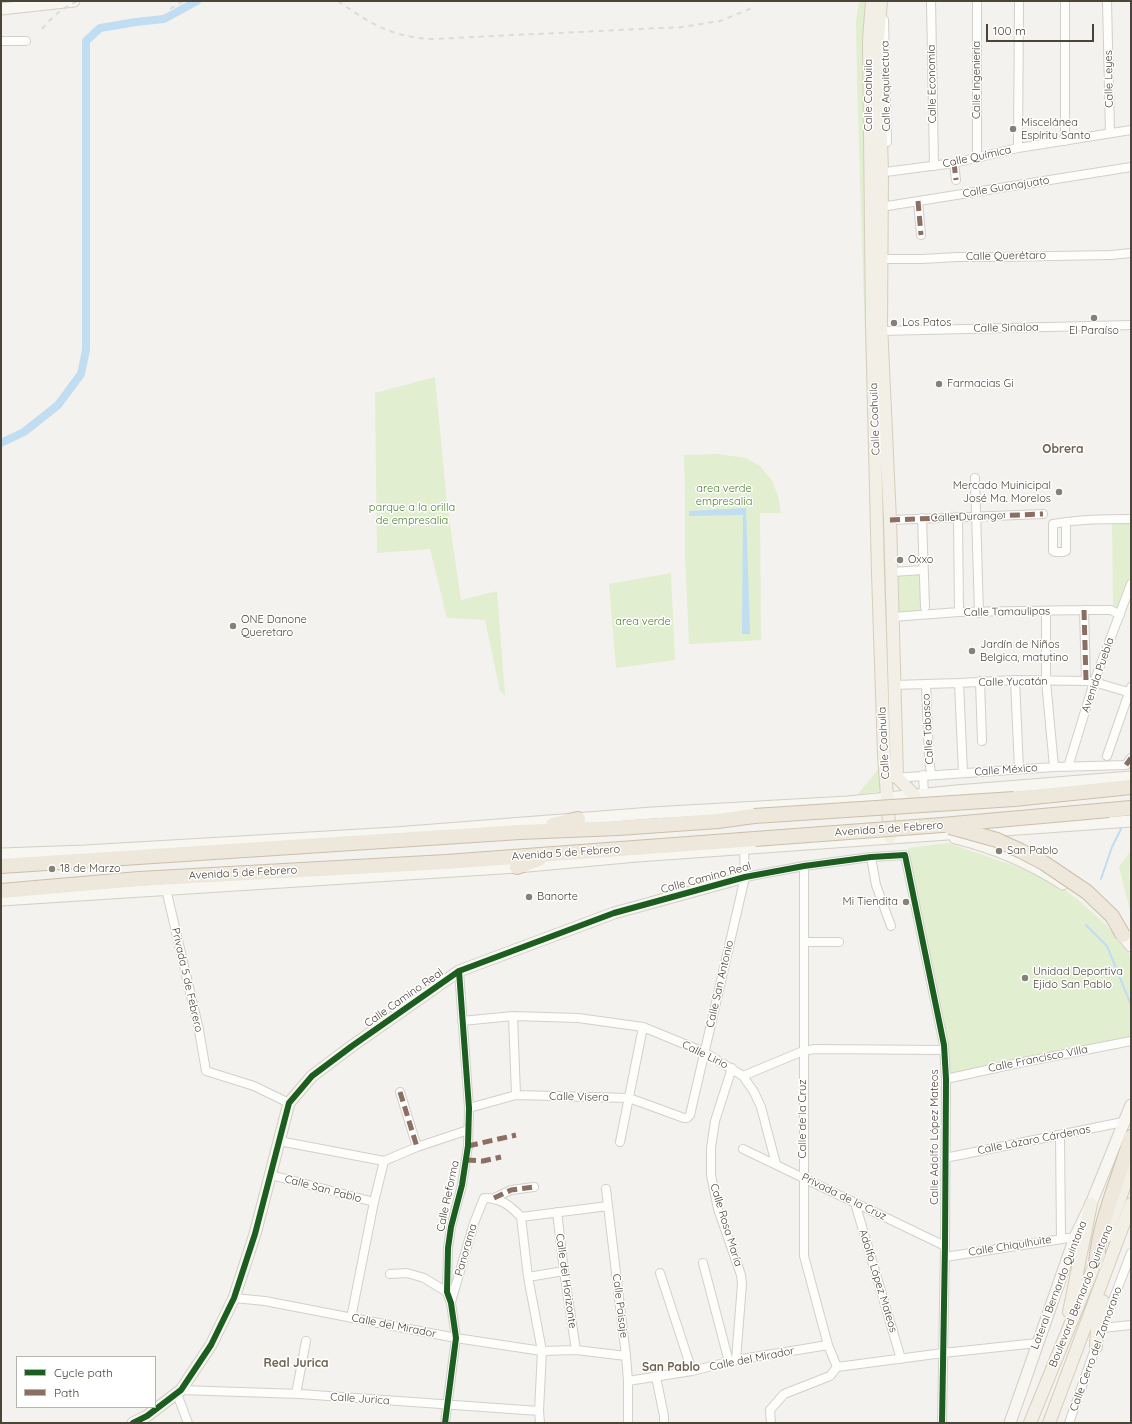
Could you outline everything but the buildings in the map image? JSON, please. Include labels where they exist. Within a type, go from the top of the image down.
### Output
[{"type":"highway","name":"Avenida 5 de Febrero","points":[[1,866],[520,832],[718,821],[754,816],[1014,798],[1108,789],[1131,779]]},
{"type":"highway","name":"Avenida 5 de Febrero","points":[[1,891],[139,879],[446,862],[755,839],[943,830],[1131,808]]},
{"type":"highway","points":[[520,832],[578,819]]},
{"type":"highway","points":[[943,830],[997,840],[1044,863],[1087,892],[1112,916],[1127,941]]},
{"type":"highway","points":[[314,837],[373,842]]},
{"type":"highway","points":[[517,867],[552,853]]},
{"type":"highway","points":[[359,866],[418,873]]},
{"type":"highway","points":[[1096,1263],[1097,1245],[1101,1228],[1131,1137]]},
{"type":"main road","points":[[1,9],[74,1]]},
{"type":"main road","name":"Calle Coahuila","points":[[872,1],[869,40],[880,173],[872,324],[879,609],[891,778]]},
{"type":"main road","name":"Calle Coahuila","points":[[882,1],[878,38],[882,331],[892,572],[894,684],[891,778],[887,798],[890,838]]},
{"type":"main road","name":"Calle Coahuila","points":[[891,778],[919,795]]},
{"type":"main road","name":"Avenida 5 de Febrero","points":[[1,854],[85,851],[395,833],[578,819],[848,802],[919,795],[1131,779]]},
{"type":"main road","name":"Avenida 5 de Febrero","points":[[1,900],[517,867],[637,856],[890,838],[943,830],[1131,822]]},
{"type":"main road","name":"Calle Camino Real","points":[[133,1423],[147,1416],[179,1392],[211,1346],[234,1298],[255,1234],[289,1103],[312,1076],[459,971],[614,914],[745,877]]},
{"type":"main road","name":"Lateral Bernardo Quintana","points":[[1010,1423],[1075,1237],[1091,1204],[1131,1105]]},
{"type":"main road","name":"Boulevard Bernardo Quintana","points":[[1030,1423],[1096,1263],[1131,1168]]},
{"type":"main road","points":[[1063,1341],[1091,1204]]},
{"type":"main road","name":"Boulevard Bernardo Quintana","points":[[1049,1423],[1131,1204]]},
{"type":"main road","points":[[1096,1347],[1097,1328],[1109,1280],[1114,1252]]},
{"type":"street","name":"Calle Economía","points":[[931,1],[934,166]]},
{"type":"street","name":"Calle Ingeniería","points":[[977,1],[977,159]]},
{"type":"street","points":[[1018,148],[1019,1]]},
{"type":"street","points":[[1065,1],[1065,141]]},
{"type":"street","name":"Calle Leyes","points":[[1107,1],[1110,133]]},
{"type":"street","points":[[1,41],[26,41]]},
{"type":"street","name":"Calle Química","points":[[880,173],[954,163],[977,159],[1018,148],[1131,130]]},
{"type":"street","points":[[954,163],[956,180]]},
{"type":"street","name":"Calle Guanajuato","points":[[881,207],[1131,167]]},
{"type":"street","points":[[918,201],[921,235]]},
{"type":"street","name":"Calle Querétaro","points":[[882,259],[1111,255],[1131,253]]},
{"type":"street","name":"Calle Sinaloa","points":[[882,331],[1131,325]]},
{"type":"street","points":[[975,478],[979,613]]},
{"type":"street","name":"Calle Durango","points":[[890,520],[1043,514]]},
{"type":"street","points":[[958,517],[959,612]]},
{"type":"street","points":[[922,518],[925,607]]},
{"type":"street","points":[[1066,522],[1066,549],[1064,552],[1053,551],[1053,524],[1066,522],[1131,519]]},
{"type":"street","points":[[892,572],[923,570]]},
{"type":"street","name":"Avenida Puebla","points":[[1068,767],[1090,681],[1120,615],[1131,584]]},
{"type":"street","points":[[1084,610],[1090,681]]},
{"type":"street","name":"Calle Tamaulipas","points":[[893,618],[959,612],[979,613],[1084,610],[1111,610],[1120,615]]},
{"type":"street","points":[[1046,611],[1046,681],[1054,767]]},
{"type":"street","points":[[1015,680],[1019,769]]},
{"type":"street","name":"Calle Yucatán","points":[[894,684],[1015,680],[1090,681],[1130,691]]},
{"type":"street","points":[[980,681],[982,741]]},
{"type":"street","points":[[959,683],[963,774]]},
{"type":"street","name":"Calle Tabasco","points":[[919,795],[927,774],[929,758],[926,684]]},
{"type":"street","points":[[1107,756],[1130,691]]},
{"type":"street","name":"Calle México","points":[[891,778],[927,774],[963,774],[1129,762]]},
{"type":"street","name":"Calle San Antonio","points":[[687,1118],[690,1115],[745,877],[744,849]]},
{"type":"street","name":"Calle Camino Real","points":[[745,877],[804,866],[870,857],[905,855]]},
{"type":"street","name":"Calle Adolfo López Mateos","points":[[905,855],[944,1050],[946,1079],[942,1423]]},
{"type":"street","points":[[870,857],[876,885],[892,926]]},
{"type":"street","name":"Calle de la Cruz","points":[[804,866],[804,1256],[828,1345],[837,1367]]},
{"type":"street","name":"Privada 5 de Febrero","points":[[166,889],[199,1030],[206,1071],[254,1086],[289,1103]]},
{"type":"street","points":[[804,942],[839,942]]},
{"type":"street","name":"Calle Reforma","points":[[445,1423],[456,1338],[451,1303],[447,1292],[450,1227],[463,1179],[468,1146],[469,1108],[459,971]]},
{"type":"street","points":[[514,1016],[516,1095]]},
{"type":"street","name":"Calle Lirio","points":[[462,1021],[514,1016],[578,1018],[643,1027],[704,1052],[743,1076],[754,1092],[760,1106],[776,1164]]},
{"type":"street","points":[[620,1142],[643,1027]]},
{"type":"street","name":"Calle Francisco Villa","points":[[946,1079],[1131,1040]]},
{"type":"street","points":[[743,1076],[803,1052],[815,1049],[944,1050]]},
{"type":"street","name":"Calle Rosa María","points":[[732,1068],[715,1121],[711,1148],[711,1176],[718,1209],[741,1274],[742,1284],[732,1361]]},
{"type":"street","points":[[400,1092],[417,1147]]},
{"type":"street","name":"Calle Visera","points":[[469,1108],[516,1095],[629,1098],[687,1118]]},
{"type":"street","name":"Calle Lázaro Cárdenas","points":[[945,1158],[1060,1136],[1123,1122]]},
{"type":"street","points":[[279,1141],[384,1161],[417,1147],[468,1130]]},
{"type":"street","points":[[1060,1136],[1061,1238]]},
{"type":"street","name":"Privada de la Cruz","points":[[743,1149],[945,1246]]},
{"type":"street","points":[[351,1318],[374,1202],[384,1161]]},
{"type":"street","name":"Calle San Pablo","points":[[271,1175],[374,1202]]},
{"type":"street","points":[[494,1198],[511,1190],[534,1187]]},
{"type":"street","name":"Calle Paisaje","points":[[606,1189],[626,1356],[628,1381],[628,1423]]},
{"type":"street","name":"Panorama","points":[[451,1303],[474,1223],[484,1198],[494,1198]]},
{"type":"street","points":[[494,1198],[512,1207],[521,1217],[528,1277],[542,1351],[539,1411],[540,1423]]},
{"type":"street","name":"Adolfo López Mateos","points":[[855,1203],[901,1359]]},
{"type":"street","points":[[521,1217],[608,1206]]},
{"type":"street","name":"Calle del Horizonte","points":[[557,1212],[576,1350]]},
{"type":"street","name":"Calle Chiquihuite","points":[[945,1257],[1075,1237]]},
{"type":"street","name":"Calle Cerro del Zamorano","points":[[1069,1423],[1102,1328],[1131,1253]]},
{"type":"street","points":[[703,1263],[732,1361]]},
{"type":"street","points":[[528,1277],[564,1271]]},
{"type":"street","points":[[390,1274],[407,1273],[418,1276],[447,1292]]},
{"type":"street","points":[[660,1273],[692,1371]]},
{"type":"street","name":"Calle del Mirador","points":[[234,1298],[265,1301],[456,1338],[542,1351],[576,1350],[626,1356]]},
{"type":"street","points":[[1102,1328],[1131,1325]]},
{"type":"street","points":[[296,1394],[306,1341]]},
{"type":"street","points":[[771,1423],[770,1410],[784,1394],[830,1376],[837,1367],[943,1353],[1037,1343]]},
{"type":"street","name":"Calle del Mirador","points":[[628,1381],[692,1371],[732,1361],[828,1345]]},
{"type":"street","points":[[656,1376],[664,1423]]},
{"type":"street","points":[[179,1392],[188,1423]]},
{"type":"street","name":"Calle Jurica","points":[[179,1392],[296,1394],[539,1411]]},
{"type":"green space","points":[[859,1],[880,1],[893,771],[882,791],[857,795],[881,766],[878,524],[871,523],[857,82],[856,21]]},
{"type":"green space","name":"parque a la orilla de empresalia","points":[[435,377],[447,504],[461,600],[497,591],[505,695],[500,691],[485,620],[447,618],[430,549],[377,553],[375,393]]},
{"type":"green space","name":"area verde empresalia","points":[[718,454],[746,458],[760,466],[771,479],[778,495],[781,513],[760,513],[761,640],[689,644],[685,555],[684,455]]},
{"type":"green space","points":[[1131,518],[1131,577],[1120,608],[1113,608],[1112,520]]},
{"type":"green space","name":"area verde","points":[[671,573],[675,660],[616,668],[609,584]]},
{"type":"green space","points":[[923,575],[924,613],[899,614],[898,576]]},
{"type":"green space","points":[[948,843],[1018,867],[1058,885],[1077,899],[1103,922],[1131,956],[1131,1045],[951,1074],[908,848]]},
{"type":"green space","points":[[1131,850],[1129,878],[1131,886],[1131,915],[1119,867]]},
{"type":"water","points":[[746,508],[750,634],[742,634],[743,515],[689,516],[689,511]]},
{"type":"waterway","points":[[1,443],[24,432],[58,405],[81,374],[86,350],[86,41],[100,28],[164,19],[197,1]]},
{"type":"waterway","points":[[1101,879],[1112,847],[1123,825]]},
{"type":"waterway","points":[[1086,925],[1107,946],[1131,1005]]},
{"type":"railway","points":[[42,29],[58,13],[67,6],[78,1]]},
{"type":"railway","points":[[170,9],[183,1]]},
{"type":"railway","points":[[338,1],[371,23],[382,28],[418,38],[432,39],[682,27],[720,21],[752,8]]},
{"type":"marked path","points":[[954,163],[956,180]]},
{"type":"marked path","points":[[918,201],[921,235]]},
{"type":"marked path","points":[[890,520],[1043,514]]},
{"type":"marked path","points":[[1084,610],[1086,681]]},
{"type":"marked path","points":[[1126,765],[1131,758]]},
{"type":"marked path","points":[[400,1092],[417,1147]]},
{"type":"marked path","points":[[468,1146],[516,1135]]},
{"type":"marked path","points":[[466,1160],[483,1161],[501,1157]]},
{"type":"marked path","points":[[494,1198],[511,1190],[534,1187]]},
{"type":"cycle path","points":[[133,1423],[147,1416],[181,1390],[211,1345],[234,1298],[255,1234],[289,1103],[312,1076],[352,1046],[459,971],[614,913],[745,877],[804,866],[871,857],[905,855],[944,1045],[946,1079],[942,1423]]},
{"type":"cycle path","points":[[445,1423],[456,1338],[451,1303],[447,1292],[448,1248],[451,1227],[462,1185],[468,1146],[469,1108],[459,971]]},
{"type":"place","name":"Miscelánea Espíritu Santo","points":[[1013,129]]},
{"type":"place","name":"El Paraíso","points":[[1094,318]]},
{"type":"place","name":"Los Patos","points":[[894,323]]},
{"type":"place","name":"Farmacias Gi","points":[[939,384]]},
{"type":"place","name":"Mercado Muinicipal José Ma. Morelos","points":[[1059,492]]},
{"type":"place","name":"Oxxo","points":[[900,560]]},
{"type":"place","name":"ONE Danone Queretaro","points":[[233,626]]},
{"type":"place","name":"Jardín de Niños Belgica, matutino","points":[[972,651]]},
{"type":"place","name":"San Pablo","points":[[999,851]]},
{"type":"place","name":"18 de Marzo","points":[[52,869]]},
{"type":"place","name":"Banorte","points":[[529,897]]},
{"type":"place","name":"Mi Tiendita","points":[[906,902]]},
{"type":"place","name":"Unidad Deportiva Ejido San Pablo","points":[[1025,978]]},
{"type":"district","name":"Obrera","points":[[1063,449]]},
{"type":"district","name":"Real Jurica","points":[[296,1363]]},
{"type":"district","name":"San Pablo","points":[[671,1367]]}]
